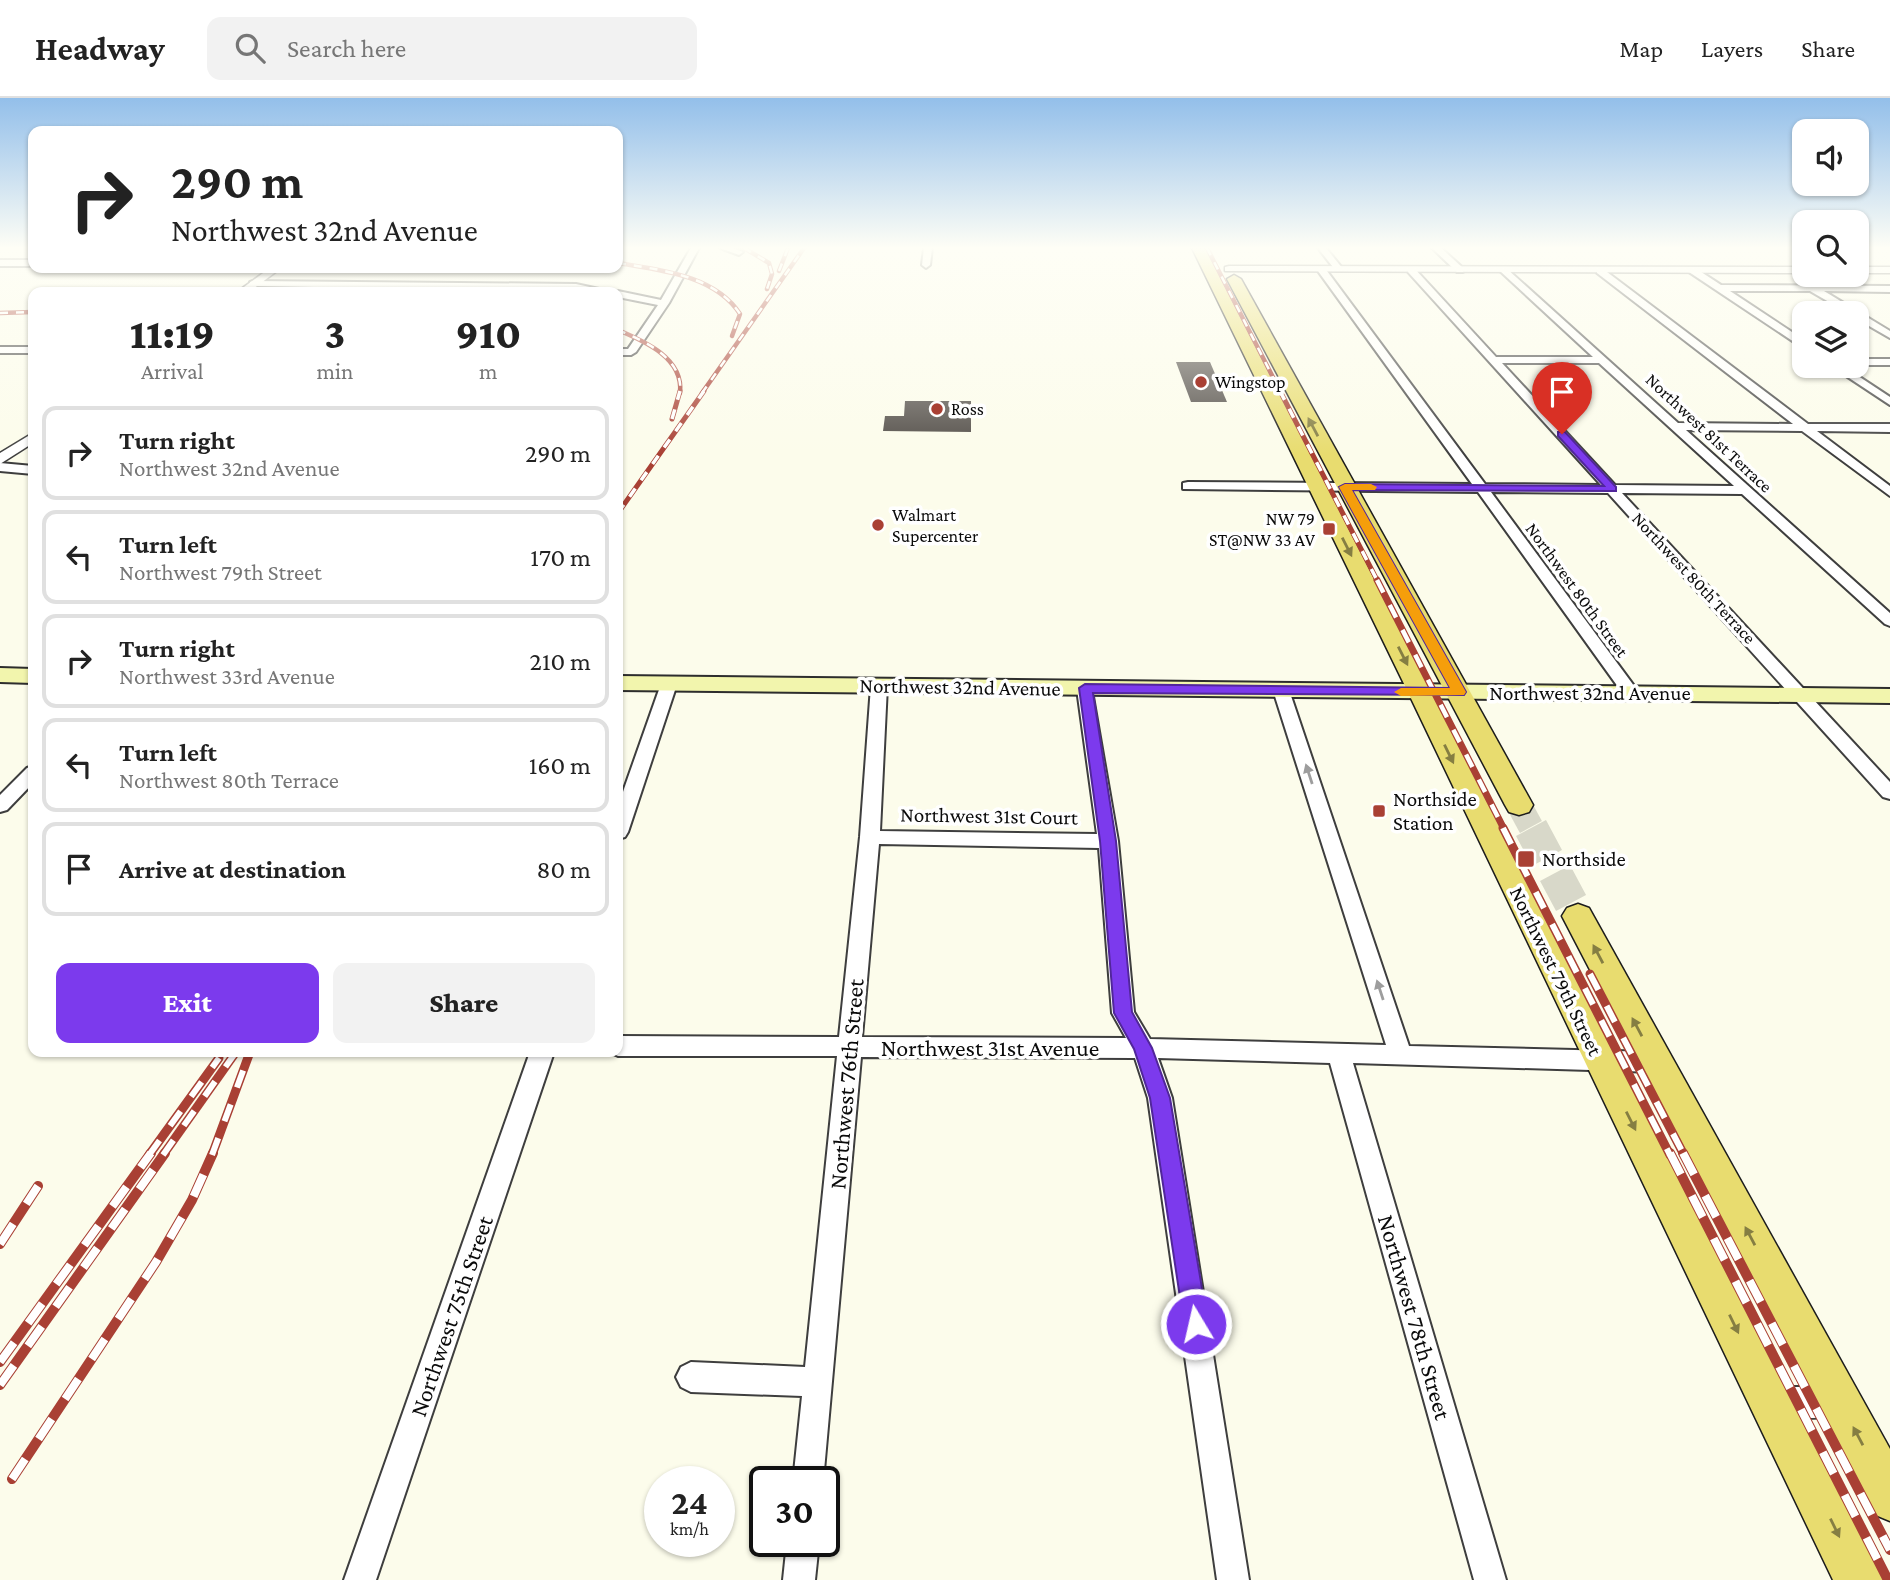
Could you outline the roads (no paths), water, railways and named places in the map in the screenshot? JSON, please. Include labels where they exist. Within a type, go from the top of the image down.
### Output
[{"type":"main road","name":"Northwest 79th Street","points":[[1232,317],[1422,692],[1432,718],[1600,1060],[1860,1580]]},
{"type":"main road","points":[[1255,317],[1519,805]]},
{"type":"main road","points":[[0,676],[28,676]]},
{"type":"main road","name":"Northwest 32nd Avenue","points":[[623,683],[1890,696]]},
{"type":"main road","name":"Northwest 79th Street","points":[[1578,916],[1890,1497]]},
{"type":"street","points":[[623,352],[631,352],[654,317]]},
{"type":"street","name":"Northwest 80th Street","points":[[1356,317],[1632,694]]},
{"type":"street","name":"Northwest 80th Terrace","points":[[1455,317],[1890,793]]},
{"type":"street","name":"Northwest 81st Terrace","points":[[1556,317],[1890,621]]},
{"type":"street","points":[[1661,317],[1890,492]]},
{"type":"street","points":[[1764,317],[1792,336]]},
{"type":"street","points":[[1869,322],[1890,335]]},
{"type":"street","points":[[0,350],[28,350]]},
{"type":"street","points":[[1495,360],[1604,360]]},
{"type":"street","points":[[1869,362],[1890,362]]},
{"type":"street","points":[[1854,378],[1890,402]]},
{"type":"street","points":[[1675,426],[1890,428]]},
{"type":"street","points":[[0,460],[28,440]]},
{"type":"street","points":[[0,467],[28,470]]},
{"type":"street","points":[[1188,486],[1745,490]]},
{"type":"street","points":[[623,817],[669,684]]},
{"type":"street","name":"Northwest 76th Street","points":[[810,1466],[870,837],[879,686]]},
{"type":"street","points":[[1085,688],[1108,841],[1123,1013],[1143,1048],[1160,1098],[1233,1580]]},
{"type":"street","points":[[1281,690],[1401,1055]]},
{"type":"street","points":[[0,806],[28,777]]},
{"type":"street","name":"Northwest 31st Court","points":[[870,837],[1108,841]]},
{"type":"street","name":"Northwest 31st Avenue","points":[[623,1046],[1143,1048],[1656,1062]]},
{"type":"street","name":"Northwest 78th Street","points":[[1339,1054],[1490,1580]]},
{"type":"street","name":"Northwest 75th Street","points":[[360,1580],[540,1057]]},
{"type":"street","points":[[691,1377],[818,1382]]},
{"type":"street","points":[[1773,1402],[1839,1402]]},
{"type":"street","points":[[799,1580],[801,1557]]},
{"type":"tunnel","points":[[1519,805],[1532,829]]},
{"type":"tunnel","points":[[1531,828],[1578,916]]},
{"type":"railway","points":[[732,336],[739,317]]},
{"type":"railway","points":[[702,393],[755,317]]},
{"type":"railway","points":[[1242,317],[1281,393]]},
{"type":"railway","points":[[623,332],[650,346],[669,361],[676,370],[680,391]]},
{"type":"railway","points":[[672,419],[680,391]]},
{"type":"railway","points":[[623,506],[704,391]]},
{"type":"railway","points":[[1280,391],[1378,582]]},
{"type":"railway","points":[[1377,580],[1504,829]]},
{"type":"railway","points":[[1503,828],[1670,1155]]},
{"type":"railway","points":[[1590,974],[1684,1155]]},
{"type":"railway","points":[[163,1155],[232,1057]]},
{"type":"railway","points":[[212,1155],[248,1057]]},
{"type":"railway","points":[[149,1155],[219,1058]]},
{"type":"railway","points":[[0,1362],[151,1153]]},
{"type":"railway","points":[[0,1385],[165,1153]]},
{"type":"railway","points":[[12,1479],[156,1262],[192,1200],[213,1153]]},
{"type":"railway","points":[[1670,1153],[1888,1580]]},
{"type":"railway","points":[[1683,1153],[1890,1550]]},
{"type":"railway","points":[[0,1244],[38,1186]]},
{"type":"place","name":"Wingstop","points":[[1201,382]]},
{"type":"place","name":"Ross","points":[[937,409]]},
{"type":"place","name":"Walmart Supercenter","points":[[878,525]]},
{"type":"place","name":"NW 79 ST@NW 33 AV","points":[[1329,529]]},
{"type":"place","name":"Northside Station","points":[[1379,811]]},
{"type":"place","name":"Northside","points":[[1526,859]]}]
